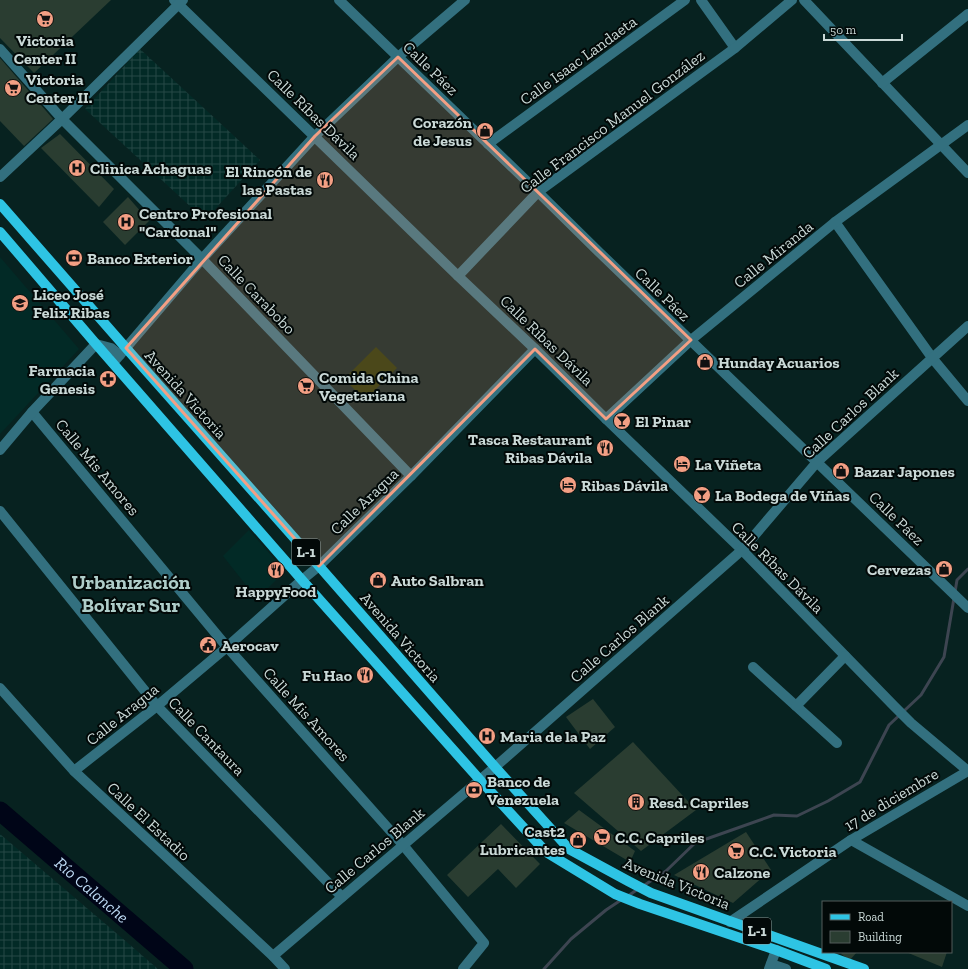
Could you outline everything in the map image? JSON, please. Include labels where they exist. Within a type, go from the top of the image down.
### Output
[{"type":"main road","name":"Avenida Victoria","points":[[0,204],[123,352],[319,566],[569,850],[651,893],[864,969]]},
{"type":"main road","name":"Avenida Victoria","points":[[0,232],[302,580],[546,852],[615,894],[826,969]]},
{"type":"street","name":"Calle Páez","points":[[339,0],[968,608]]},
{"type":"street","points":[[113,364],[202,259],[315,136],[398,57],[465,0]]},
{"type":"street","name":"Calle Isaac Landaeta","points":[[488,144],[685,0]]},
{"type":"street","points":[[702,0],[735,48]]},
{"type":"street","name":"Calle Francisco Manuel González","points":[[458,276],[538,192],[735,48],[792,0]]},
{"type":"street","points":[[804,0],[968,173]]},
{"type":"street","points":[[0,177],[62,119],[179,1]]},
{"type":"street","name":"Calle Ríbas Dávila","points":[[179,1],[458,276],[742,550],[911,723],[968,771]]},
{"type":"street","points":[[882,83],[968,14]]},
{"type":"street","name":"Calle Carabobo","points":[[0,49],[62,119],[202,259],[411,476]]},
{"type":"street","name":"Calle Miranda","points":[[606,419],[691,340],[835,222],[968,125]]},
{"type":"street","points":[[835,222],[932,359],[968,401]]},
{"type":"street","name":"Calle Carlos Blank","points":[[272,956],[480,780],[742,550],[817,462],[968,326]]},
{"type":"street","points":[[0,450],[32,412],[96,344],[123,352]]},
{"type":"street","name":"Calle Aragua","points":[[74,771],[157,706],[319,566],[411,476],[535,349]]},
{"type":"street","name":"Calle Mis Amores","points":[[32,412],[227,647],[403,845],[484,943],[463,969]]},
{"type":"street","name":"Calle Cantaura","points":[[0,511],[157,706],[342,897]]},
{"type":"street","points":[[796,706],[845,656]]},
{"type":"street","points":[[753,667],[837,743]]},
{"type":"street","name":"Calle El Estadio","points":[[0,688],[74,771],[286,969]]},
{"type":"street","name":"17 de diciembre","points":[[730,922],[851,840],[968,771]]},
{"type":"street","points":[[851,840],[968,906]]},
{"type":"street","points":[[776,950],[770,967],[786,969]]},
{"type":"highlighted area","points":[[398,57],[691,340],[606,419],[535,349],[319,566],[126,348],[315,136]]},
{"type":"shaded area","points":[[140,49],[260,160],[205,220],[85,109]]},
{"type":"shaded area","name":"Liceo José Felix Ribas","points":[[0,257],[79,349],[0,434]]},
{"type":"shaded area","points":[[249,530],[285,571],[257,599],[223,556]]},
{"type":"shaded area","points":[[0,834],[122,938],[158,969],[0,969]]},
{"type":"green space","points":[[376,347],[397,368],[365,400],[344,379]]},
{"type":"building","name":"Victoria Center II","points":[[0,0],[111,0],[34,73],[0,38]]},
{"type":"building","name":"Victoria Center II.","points":[[0,58],[53,119],[24,146],[0,121]]},
{"type":"building","name":"Clinica Achaguas","points":[[60,134],[114,189],[99,207],[41,148]]},
{"type":"building","name":"Centro Profesional \"Cardonal\"","points":[[128,197],[149,221],[125,245],[103,222]]},
{"type":"building","points":[[593,699],[615,727],[590,749],[566,717]]},
{"type":"building","name":"Resd. Capriles","points":[[633,742],[696,810],[641,851],[574,793]]},
{"type":"building","name":"C.C. Capriles","points":[[579,810],[635,851],[630,862],[564,823]]},
{"type":"building","points":[[501,824],[540,864],[516,888],[498,869],[468,897],[447,875]]},
{"type":"building","name":"C.C. Victoria","points":[[746,832],[771,870],[733,903],[674,875]]},
{"type":"building","points":[[842,953],[856,953],[850,960],[841,954]]},
{"type":"building","points":[[908,953],[947,953],[942,967]]},
{"type":"waterway","points":[[955,592],[957,580],[968,569]]},
{"type":"waterway","points":[[643,886],[666,871],[695,843],[774,815],[797,816],[828,801],[860,782],[889,725],[921,695],[944,657],[954,598]]},
{"type":"waterway","name":"Río Calanche","points":[[0,811],[184,969]]},
{"type":"waterway","points":[[628,896],[638,889]]},
{"type":"waterway","points":[[544,969],[571,939],[606,910],[621,900]]},
{"type":"place","name":"Victoria Center II","points":[[45,19]]},
{"type":"place","name":"Victoria Center II.","points":[[13,88]]},
{"type":"place","name":"Corazón de Jesus","points":[[485,131]]},
{"type":"place","name":"Clinica Achaguas","points":[[77,168]]},
{"type":"place","name":"El Rincón de las Pastas","points":[[325,180]]},
{"type":"place","name":"Centro Profesional \"Cardonal\"","points":[[126,222]]},
{"type":"place","name":"Banco Exterior","points":[[74,258]]},
{"type":"place","name":"Liceo José Felix Ribas","points":[[20,303]]},
{"type":"place","name":"Hunday Acuarios","points":[[705,362]]},
{"type":"place","name":"Farmacia Genesis","points":[[108,379]]},
{"type":"place","name":"Comida China Vegetariana","points":[[306,386]]},
{"type":"place","name":"El Pinar","points":[[622,421]]},
{"type":"place","name":"Tasca Restaurant Ribas Dávila","points":[[605,448]]},
{"type":"place","name":"La Viñeta","points":[[682,464]]},
{"type":"place","name":"Bazar Japones","points":[[841,471]]},
{"type":"place","name":"Ribas Dávila","points":[[568,485]]},
{"type":"place","name":"La Bodega de Viñas","points":[[702,495]]},
{"type":"place","name":"Cervezas","points":[[944,569]]},
{"type":"place","name":"HappyFood","points":[[276,570]]},
{"type":"place","name":"Auto Salbran","points":[[378,580]]},
{"type":"place","name":"Aerocav","points":[[208,645]]},
{"type":"place","name":"Fu Hao","points":[[365,675]]},
{"type":"place","name":"Maria de la Paz","points":[[487,736]]},
{"type":"place","name":"Banco de Venezuela","points":[[474,790]]},
{"type":"place","name":"Resd. Capriles","points":[[636,802]]},
{"type":"place","name":"C.C. Capriles","points":[[602,837]]},
{"type":"place","name":"Cast2 Lubricantes","points":[[578,840]]},
{"type":"place","name":"C.C. Victoria","points":[[736,851]]},
{"type":"place","name":"Calzone","points":[[701,872]]},
{"type":"district","name":"Urbanización Bolívar Sur","points":[[131,594]]}]
